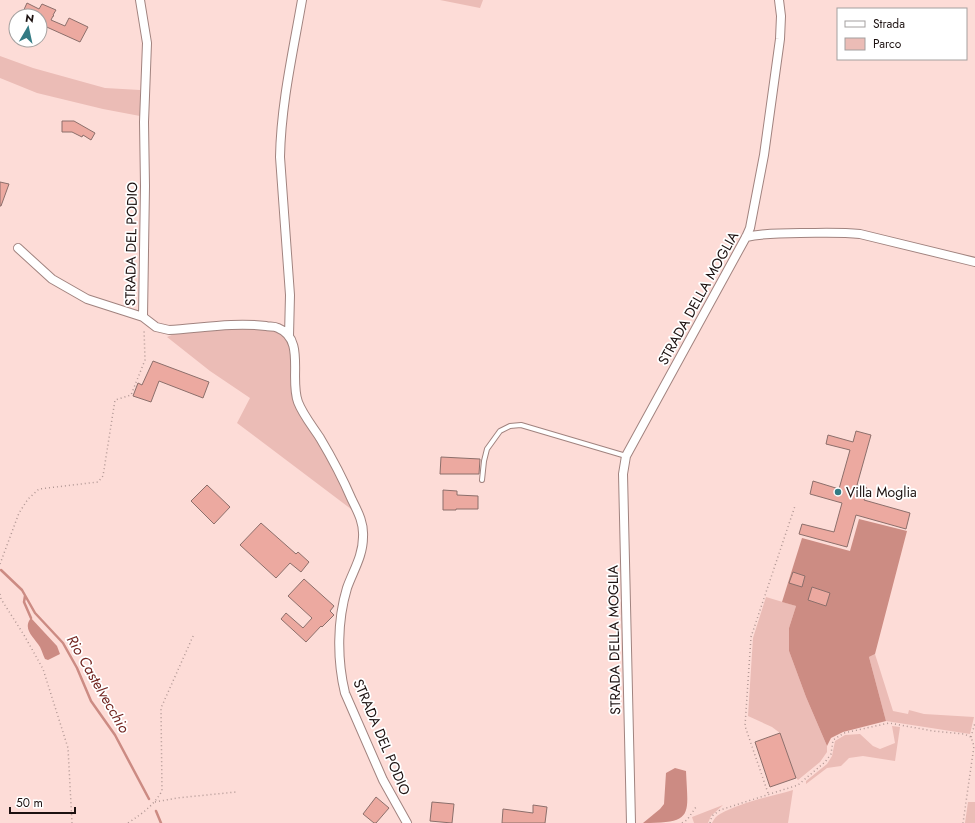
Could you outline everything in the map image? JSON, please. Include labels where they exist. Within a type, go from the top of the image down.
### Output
[{"type":"street","name":"STRADA DEL PODIO","points":[[140,0],[147,43],[144,122],[145,186],[142,317],[156,327],[169,330],[252,325],[278,328],[289,336],[294,345],[295,387],[298,402],[342,478],[358,512],[363,528],[362,548],[359,562],[347,588],[341,624],[339,644],[343,685],[345,693],[383,780],[407,823]]},
{"type":"street","points":[[289,336],[290,295],[280,157],[280,138],[302,0]]},
{"type":"street","name":"STRADA DELLA MOGLIA","points":[[631,823],[623,474],[626,456],[750,228],[764,155],[780,39],[781,16],[779,0]]},
{"type":"street","points":[[746,237],[773,233],[846,232],[860,234],[975,262]]},
{"type":"street","points":[[18,248],[52,279],[87,299],[142,317]]},
{"type":"lane","points":[[482,480],[486,449],[500,431],[510,426],[521,425],[626,456]]},
{"type":"path","points":[[0,564],[20,513],[28,499],[39,489],[98,482],[103,476],[115,400],[131,395],[145,360],[142,317]]},
{"type":"path","points":[[768,793],[746,726],[751,637],[795,506]]},
{"type":"path","points":[[0,594],[1,599],[24,635],[43,669],[68,748],[72,823]]},
{"type":"path","points":[[128,823],[142,814],[155,802],[162,790],[161,708],[194,634]]},
{"type":"path","points":[[710,823],[712,816],[720,810],[798,784],[825,762],[831,754],[833,740],[844,733],[889,723],[933,731],[964,734],[971,737]]},
{"type":"path","points":[[963,823],[974,746],[971,737],[975,723]]},
{"type":"path","points":[[155,802],[177,798],[236,792]]},
{"type":"path","points":[[682,823],[687,820],[696,807]]},
{"type":"green space","points":[[440,0],[483,0],[480,8]]},
{"type":"green space","points":[[0,56],[33,68],[105,88],[140,90],[140,116],[103,109],[37,93],[0,78]]},
{"type":"green space","points":[[235,328],[267,329],[283,334],[289,341],[291,352],[290,381],[295,403],[341,479],[354,507],[351,509],[237,423],[250,398],[210,371],[167,337],[174,334]]},
{"type":"green space","points":[[766,597],[796,606],[789,628],[789,651],[806,697],[827,746],[827,752],[820,762],[798,780],[780,733],[772,727],[748,716],[753,638]]},
{"type":"green space","points":[[875,654],[893,711],[908,714],[909,710],[924,714],[974,717],[970,734],[886,721],[869,657]]},
{"type":"green space","points":[[892,726],[900,727],[895,761],[863,756],[849,758],[841,766],[827,768],[806,784],[806,781],[827,764],[832,756],[835,741],[845,735],[860,734],[873,746],[880,749],[895,743]]},
{"type":"green space","points":[[793,790],[788,823],[712,823],[719,815],[737,806]]},
{"type":"green space","points":[[968,802],[975,802],[975,823],[965,823]]},
{"type":"green space","points":[[723,805],[711,816],[708,823],[694,823],[692,817]]},
{"type":"shaded area","points":[[859,519],[907,531],[875,654],[869,657],[886,721],[843,732],[831,738],[827,746],[806,697],[789,651],[789,628],[796,606],[782,602],[802,538],[850,551]]},
{"type":"shaded area","points":[[31,618],[57,646],[60,654],[48,660],[45,659],[40,647],[28,629]]},
{"type":"shaded area","points":[[675,768],[686,771],[687,807],[684,814],[680,818],[672,821],[643,823],[664,804],[666,773]]},
{"type":"building","points":[[27,3],[37,8],[25,8]]},
{"type":"building","points":[[42,4],[56,10],[51,20],[65,26],[69,18],[88,27],[80,42],[48,28],[48,8],[40,8]]},
{"type":"building","points":[[62,121],[74,121],[95,133],[91,140],[83,135],[82,137],[72,132],[62,132]]},
{"type":"building","points":[[0,182],[9,184],[1,206],[0,206]]},
{"type":"building","points":[[153,361],[209,382],[203,398],[159,381],[151,402],[133,396],[138,383],[142,385]]},
{"type":"building","name":"Villa Moglia","points":[[856,431],[871,435],[857,485],[867,488],[864,500],[910,513],[906,529],[856,515],[847,547],[799,534],[802,524],[834,532],[842,503],[810,494],[813,481],[839,489],[850,450],[826,444],[828,435],[853,442]]},
{"type":"building","points":[[441,457],[480,459],[479,474],[440,474]]},
{"type":"building","points":[[207,485],[230,507],[214,524],[191,501]]},
{"type":"building","points":[[443,490],[457,491],[457,495],[478,496],[478,509],[443,510]]},
{"type":"building","points":[[261,523],[296,554],[298,552],[309,562],[301,572],[290,563],[276,578],[240,545]]},
{"type":"building","points":[[793,572],[805,576],[802,587],[789,583]]},
{"type":"building","points":[[304,579],[334,606],[330,611],[334,615],[306,642],[281,619],[286,613],[303,628],[312,618],[288,596]]},
{"type":"building","points":[[812,587],[830,593],[826,606],[808,600]]},
{"type":"building","points":[[780,733],[796,778],[770,787],[755,742]]},
{"type":"building","points":[[376,797],[389,808],[376,823],[374,823],[363,814]]},
{"type":"building","points":[[432,802],[454,804],[452,823],[430,821]]},
{"type":"building","points":[[533,805],[547,807],[545,823],[502,823],[503,809],[533,813]]},
{"type":"waterway","name":"Rio Castelvecchio","points":[[1,570],[22,590],[35,613],[63,643],[77,668],[91,701],[115,735],[149,799]]},
{"type":"waterway","points":[[25,596],[24,602],[31,618]]},
{"type":"waterway","name":"Rio Castelvecchio","points":[[156,811],[161,823]]},
{"type":"place","name":"Villa Moglia","points":[[838,492]]}]
